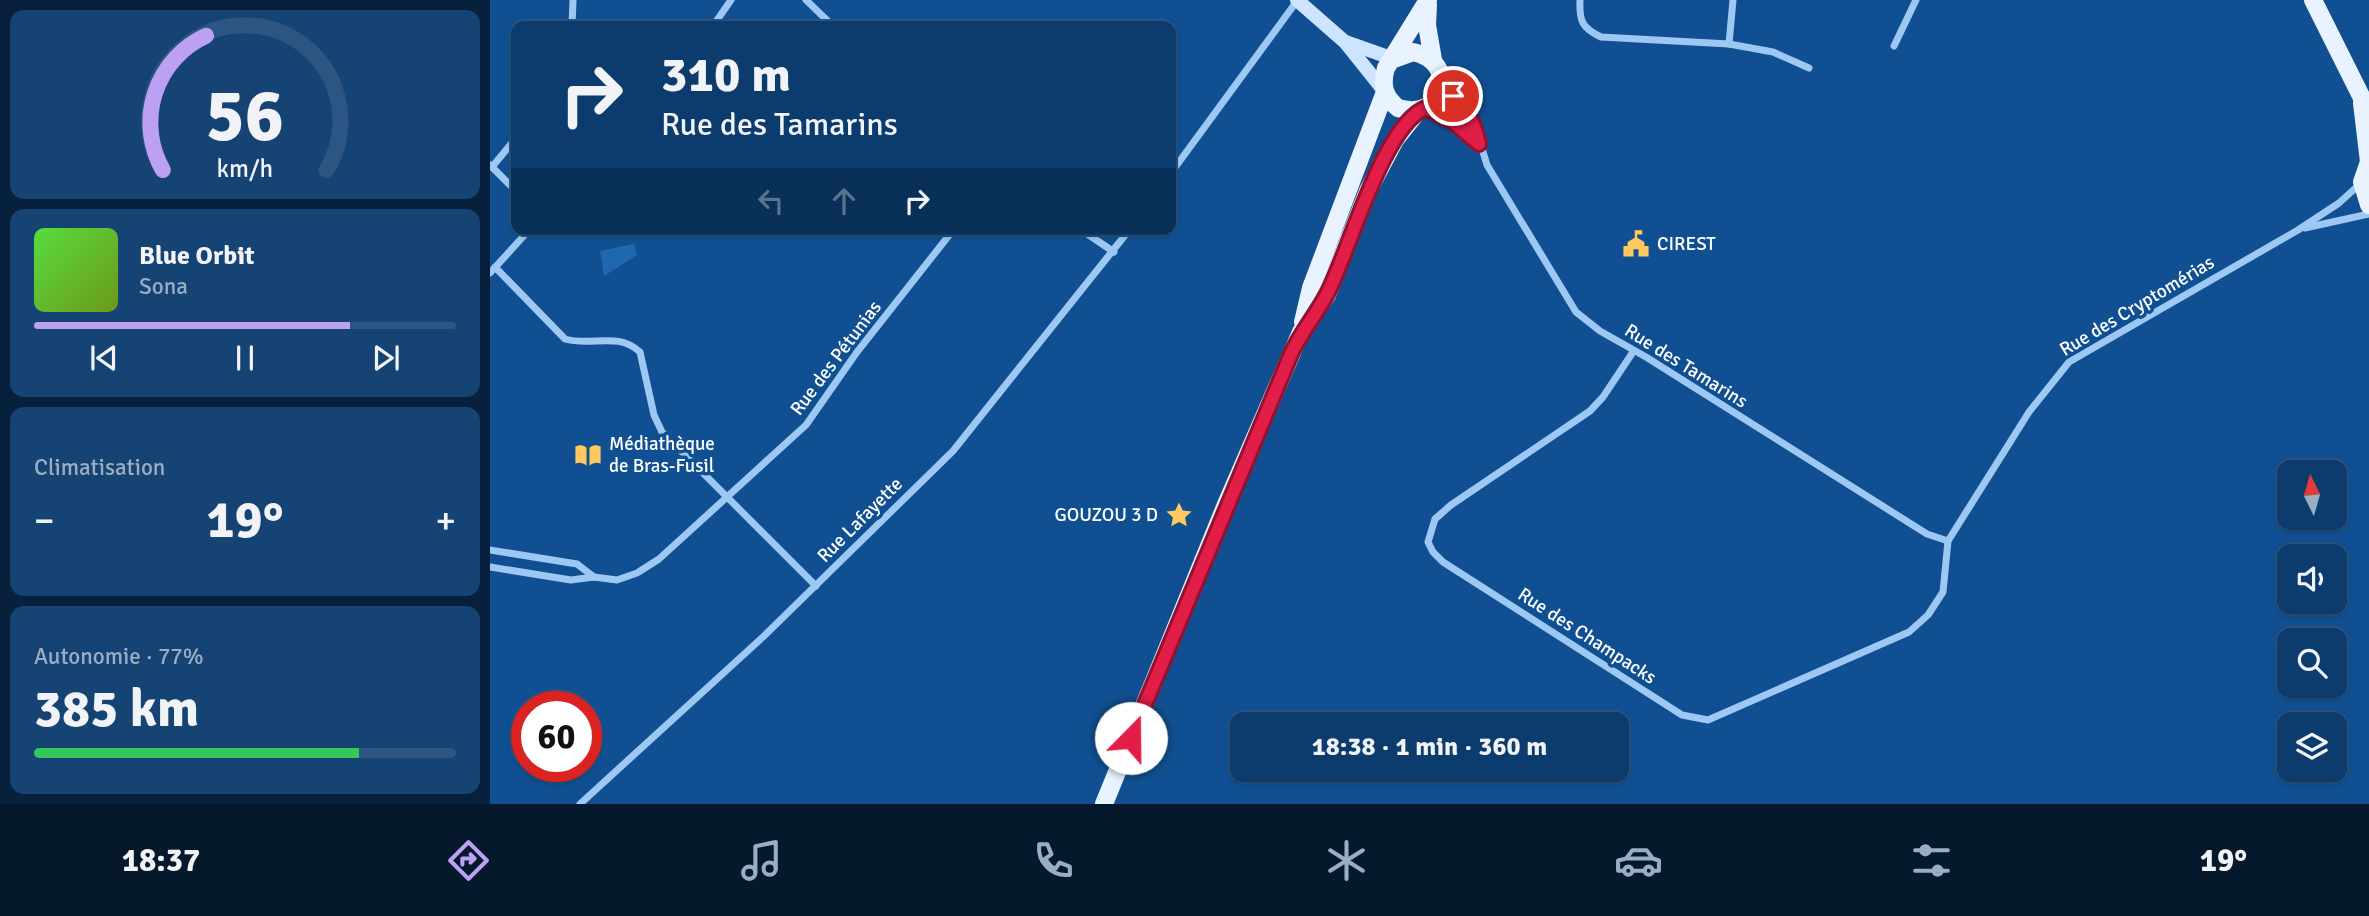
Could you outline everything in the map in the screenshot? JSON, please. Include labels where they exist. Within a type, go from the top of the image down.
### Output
[{"type":"main road","points":[[1423,109],[1398,108],[1385,92],[1383,80],[1428,0]]},
{"type":"main road","points":[[1301,332],[1327,295],[1374,181],[1395,140],[1440,94],[1442,85],[1438,67],[1433,60],[1427,25],[1428,0]]},
{"type":"main road","points":[[2313,0],[2365,107],[2369,162],[2362,182],[2369,205]]},
{"type":"main road","points":[[1394,59],[1413,52],[1433,60]]},
{"type":"main road","points":[[1104,804],[1227,502],[1301,332],[1311,288],[1385,92]]},
{"type":"street","points":[[572,21],[573,0]]},
{"type":"street","points":[[716,21],[731,0]]},
{"type":"street","points":[[806,0],[828,21]]},
{"type":"street","points":[[1176,166],[1297,0],[1345,42],[1385,92]]},
{"type":"street","points":[[1580,0],[1579,19],[1586,30],[1601,37],[1730,44],[1773,52],[1809,68]]},
{"type":"street","points":[[1730,44],[1733,0]]},
{"type":"street","points":[[1894,46],[1916,0]]},
{"type":"street","points":[[1345,42],[1394,59]]},
{"type":"street","name":"Rue des Tamarins","points":[[1442,85],[1467,110],[1487,165],[1576,312],[1633,352],[1646,357],[1927,534],[1948,541]]},
{"type":"street","name":"Rue des Tamarins","points":[[1423,109],[1453,122],[1479,144]]},
{"type":"street","points":[[511,144],[491,166],[511,186]]},
{"type":"street","name":"Rue des Cryptomérias","points":[[1948,541],[2029,412],[2068,362],[2298,230],[2339,203],[2362,182]]},
{"type":"street","name":"Rue des Cryptomérias","points":[[2298,230],[2369,214]]},
{"type":"street","points":[[525,235],[493,270],[565,339],[578,343],[615,338],[633,345],[640,352],[654,415],[662,432],[816,586]]},
{"type":"street","name":"Rue des Pétunias","points":[[490,567],[571,580],[594,577],[617,580],[637,573],[728,499],[806,425],[857,352],[949,235]]},
{"type":"street","points":[[1089,235],[1114,251]]},
{"type":"street","name":"Rue Lafayette","points":[[580,804],[816,586],[953,451],[1126,235]]},
{"type":"street","name":"Rue des Champacks","points":[[1633,352],[1603,397],[1590,411],[1451,505],[1435,519],[1428,542],[1443,562],[1682,715],[1708,720],[1909,632],[1928,615],[1943,592],[1948,541]]},
{"type":"street","name":"Rue des Pétunias","points":[[490,550],[577,564],[594,577]]},
{"type":"shaded area","points":[[634,244],[637,255],[604,276],[600,251]]},
{"type":"place","name":"CIREST","points":[[1636,244]]},
{"type":"place","name":"Médiathèque de Bras-Fusil","points":[[588,455]]},
{"type":"place","name":"GOUZOU 3 D","points":[[1179,515]]},
{"type":"route","points":[[1131,738],[1227,502],[1291,354],[1301,332],[1327,295],[1368,191],[1395,140],[1419,110],[1426,108],[1453,122],[1479,144],[1476,129],[1467,110],[1453,96]]}]
